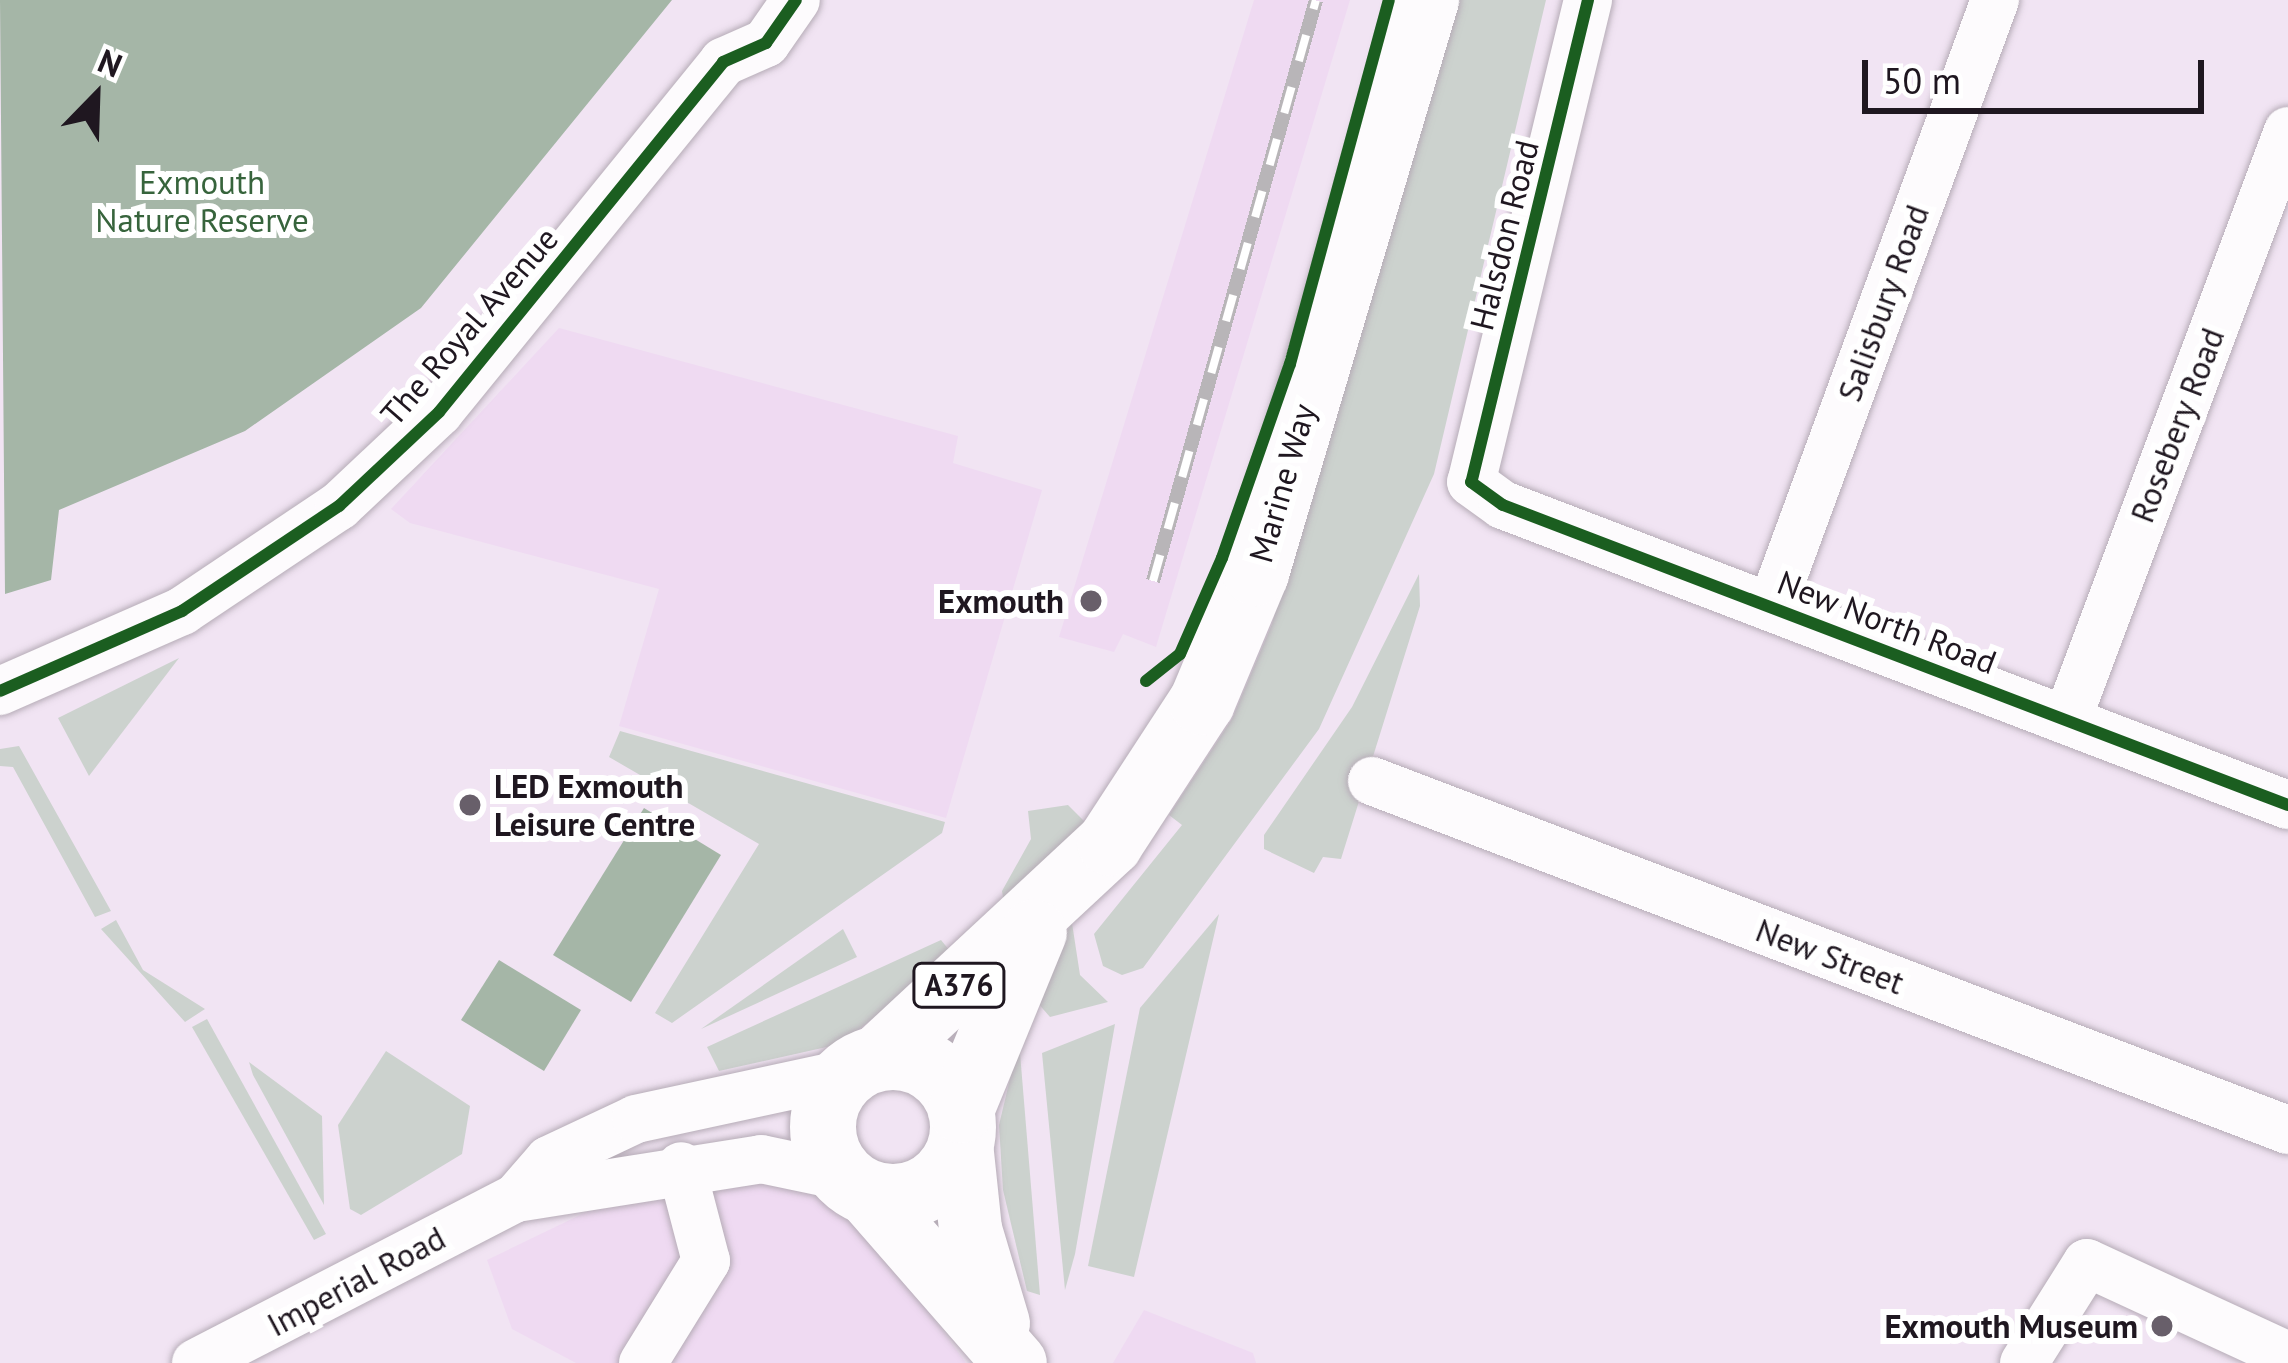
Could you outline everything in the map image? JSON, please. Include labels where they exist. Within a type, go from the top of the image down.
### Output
[{"type":"highway","name":"Marine Way","points":[[863,1066],[1040,917],[1151,789],[1234,637],[1426,0]]},
{"type":"highway","name":"Marine Way","points":[[961,1127],[1040,917]]},
{"type":"highway","name":"A376","points":[[863,1066],[932,1067],[961,1127],[924,1190],[854,1184],[821,1125],[863,1066]]},
{"type":"main road","points":[[961,1127],[970,1229],[1011,1358]]},
{"type":"main road","points":[[854,1184],[1011,1358]]},
{"type":"street","name":"The Royal Avenue","points":[[0,691],[182,611],[340,506],[440,412],[723,62],[766,43],[796,0]]},
{"type":"street","name":"Halsdon Road","points":[[1472,482],[1588,0]]},
{"type":"street","name":"Salisbury Road","points":[[1772,606],[1995,0]]},
{"type":"street","name":"Rosebery Road","points":[[2067,720],[2288,131]]},
{"type":"street","name":"New North Road","points":[[1472,482],[1503,505],[2288,805]]},
{"type":"street","name":"New Street","points":[[1372,781],[2288,1130]]},
{"type":"street","name":"Imperial Road","points":[[515,1198],[549,1160],[636,1119],[863,1066]]},
{"type":"street","name":"Imperial Road","points":[[200,1362],[515,1198],[681,1166],[760,1159],[854,1184]]},
{"type":"street","points":[[643,1363],[706,1262],[681,1166]]},
{"type":"street","points":[[2024,1363],[2087,1262],[2288,1356]]},
{"type":"shaded area","name":"Exmouth Nature Reserve","points":[[0,0],[672,0],[421,308],[245,431],[59,510],[51,580],[5,594]]},
{"type":"shaded area","points":[[1254,0],[1350,0],[1156,647],[1123,634],[1114,652],[1059,637]]},
{"type":"shaded area","points":[[1448,0],[1546,0],[1434,474],[1319,729],[1143,968],[1122,975],[1103,966],[1094,934],[1182,825],[1169,815],[1232,719],[1272,624]]},
{"type":"shaded area","points":[[559,328],[958,436],[953,463],[1042,490],[946,818],[619,726],[659,589],[410,523],[391,509]]},
{"type":"shaded area","points":[[1419,574],[1420,606],[1341,859],[1323,857],[1314,873],[1264,849],[1264,835],[1352,707]]},
{"type":"shaded area","points":[[179,658],[89,776],[58,718]]},
{"type":"shaded area","points":[[620,731],[945,822],[942,833],[672,1023],[655,1013],[759,844],[609,757]]},
{"type":"shaded area","points":[[19,746],[111,911],[95,917],[13,767],[0,766],[0,749]]},
{"type":"shaded area","points":[[1068,805],[1090,827],[1005,909],[1002,891],[1031,839],[1028,811]]},
{"type":"shaded area","points":[[644,808],[721,855],[631,1002],[553,955]]},
{"type":"shaded area","points":[[1219,914],[1134,1277],[1088,1266],[1140,1008]]},
{"type":"shaded area","points":[[116,920],[143,970],[205,1009],[185,1022],[101,929]]},
{"type":"shaded area","points":[[1072,923],[1080,975],[1108,1002],[1050,1017],[1029,993]]},
{"type":"shaded area","points":[[843,929],[857,957],[701,1029]]},
{"type":"shaded area","points":[[941,940],[954,956],[840,1044],[719,1071],[707,1047]]},
{"type":"shaded area","points":[[499,960],[581,1010],[544,1071],[461,1020]]},
{"type":"shaded area","points":[[207,1019],[326,1234],[314,1240],[192,1027]]},
{"type":"shaded area","points":[[1115,1024],[1075,1254],[1065,1290],[1042,1053]]},
{"type":"shaded area","points":[[1019,1041],[1040,1295],[1027,1291],[1003,1190],[999,1125]]},
{"type":"shaded area","points":[[386,1051],[470,1106],[462,1154],[361,1215],[350,1209],[338,1125]]},
{"type":"shaded area","points":[[249,1062],[322,1116],[324,1205],[253,1075]]},
{"type":"shaded area","points":[[738,1174],[850,1203],[966,1363],[576,1363],[512,1329],[487,1260],[609,1201]]},
{"type":"shaded area","points":[[1144,1310],[1253,1353],[1256,1363],[1113,1363]]},
{"type":"railway","points":[[1153,581],[1316,0]]},
{"type":"cycle path","points":[[0,691],[182,611],[339,506],[439,412],[723,62],[766,43],[796,0]]},
{"type":"cycle path","points":[[1146,681],[1180,654],[1222,558],[1290,364],[1389,0]]},
{"type":"cycle path","points":[[1588,0],[1471,482],[1503,505],[2288,805]]},
{"type":"place","name":"Exmouth","points":[[1091,601]]},
{"type":"place","name":"LED Exmouth Leisure Centre","points":[[470,805]]},
{"type":"place","name":"Exmouth Museum","points":[[2162,1326]]}]
